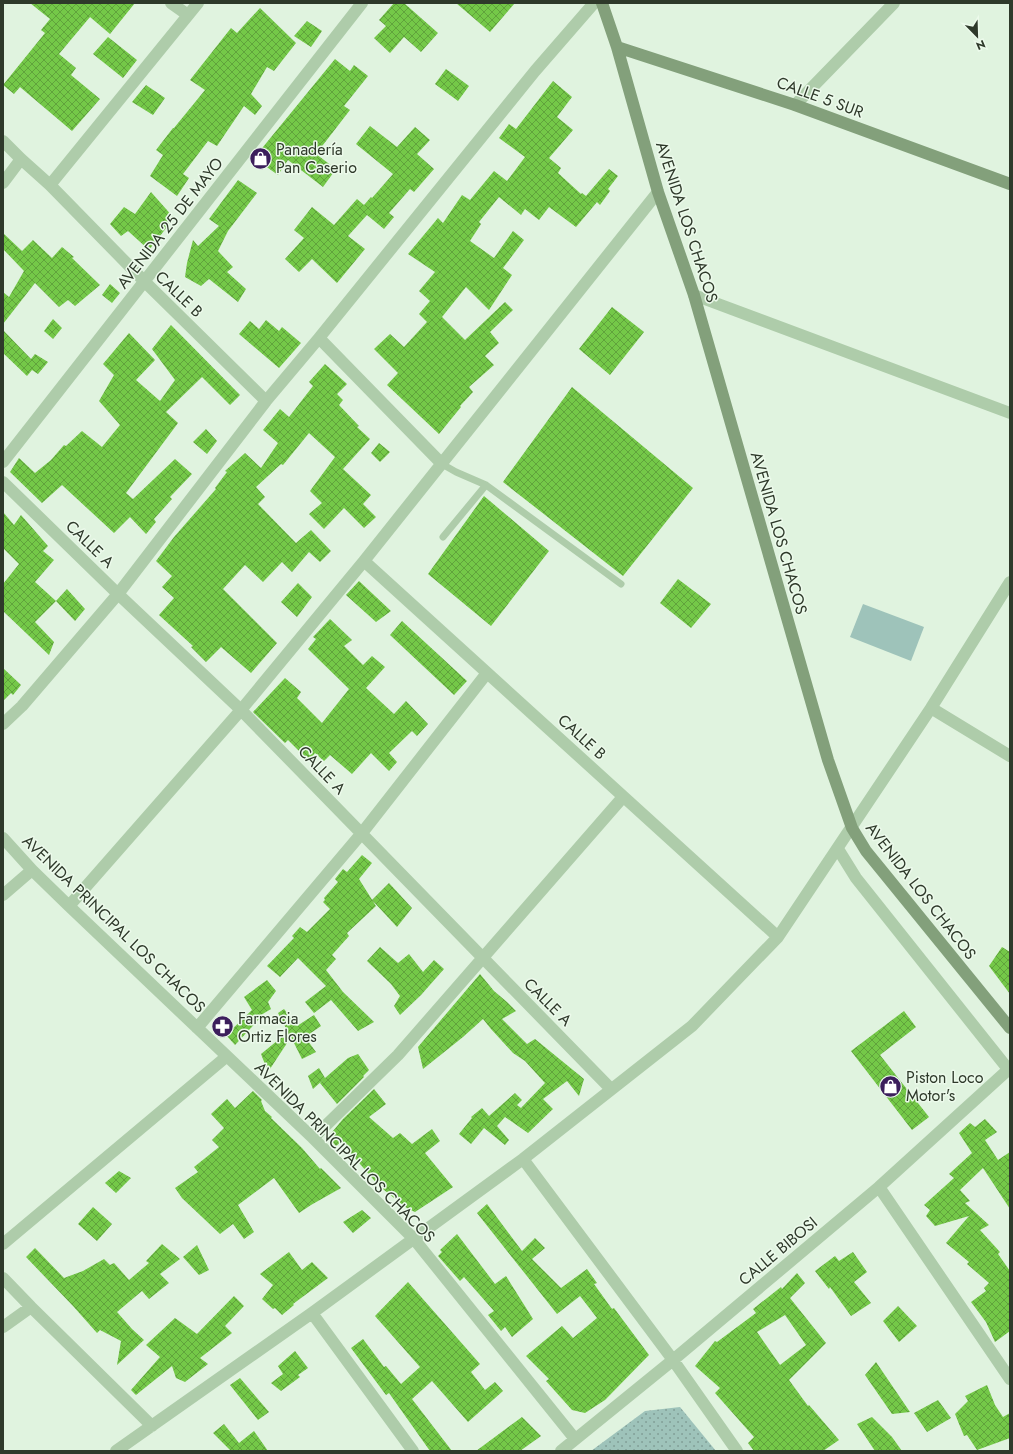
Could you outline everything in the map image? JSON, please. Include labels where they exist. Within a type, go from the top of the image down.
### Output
[{"type":"street","points":[[171,3],[188,15]]},
{"type":"street","points":[[50,184],[198,3]]},
{"type":"street","name":"AVENIDA 25 DE MAYO","points":[[3,462],[362,3]]},
{"type":"street","name":"AVENIDA LOS CHACOS","points":[[602,3],[617,47],[658,192],[694,295],[828,760],[852,828],[866,850],[1010,1028]]},
{"type":"street","points":[[795,105],[894,3]]},
{"type":"street","points":[[3,724],[22,706],[118,594],[266,401],[319,338],[587,6]]},
{"type":"street","name":"CALLE 5 SUR","points":[[617,47],[795,105],[1010,184]]},
{"type":"street","name":"CALLE B","points":[[3,141],[50,184],[144,282],[266,401]]},
{"type":"street","points":[[3,183],[21,159]]},
{"type":"street","points":[[68,906],[241,710],[364,561],[658,192]]},
{"type":"street","points":[[694,295],[1010,413]]},
{"type":"street","points":[[319,338],[442,464]]},
{"type":"street","name":"CALLE A","points":[[3,482],[118,594],[241,710],[611,1089]]},
{"type":"street","name":"CALLE B","points":[[364,561],[778,937]]},
{"type":"street","points":[[116,1451],[312,1313],[523,1159],[692,1026],[778,937],[931,708],[1010,582]]},
{"type":"street","points":[[197,1028],[362,833],[487,673]]},
{"type":"street","points":[[931,708],[1010,756]]},
{"type":"street","points":[[313,1138],[398,1055],[624,797]]},
{"type":"street","name":"AVENIDA PRINCIPAL LOS CHACOS","points":[[3,838],[68,906],[313,1138],[414,1239],[575,1439]]},
{"type":"street","points":[[838,848],[856,878],[1009,1069]]},
{"type":"street","points":[[3,895],[32,870]]},
{"type":"street","points":[[3,1244],[226,1057]]},
{"type":"street","name":"CALLE BIBOSI","points":[[561,1451],[673,1360],[879,1187],[1009,1069]]},
{"type":"street","points":[[523,1159],[673,1360],[737,1451]]},
{"type":"street","points":[[879,1187],[1010,1379]]},
{"type":"street","points":[[3,1278],[152,1426]]},
{"type":"street","points":[[3,1327],[31,1307]]},
{"type":"street","points":[[312,1313],[413,1451]]},
{"type":"lane","points":[[442,464],[486,485],[621,584]]},
{"type":"lane","points":[[443,537],[486,485]]},
{"type":"shaded area","points":[[863,604],[924,627],[911,661],[850,637]]},
{"type":"shaded area","points":[[680,1407],[716,1451],[591,1451],[645,1411]]},
{"type":"building","points":[[30,3],[135,3],[110,34],[90,17],[59,54],[76,68],[71,75],[100,99],[72,131],[20,87],[14,94],[3,85],[45,33],[41,30],[50,19]]},
{"type":"building","points":[[394,3],[404,3],[438,33],[421,52],[404,37],[390,53],[374,38],[386,26],[379,20]]},
{"type":"building","points":[[456,3],[515,3],[490,32]]},
{"type":"building","points":[[260,8],[296,43],[274,71],[267,67],[251,94],[262,106],[255,115],[244,106],[217,146],[208,141],[183,174],[189,178],[177,196],[150,176],[163,155],[156,150],[205,90],[190,80],[231,28],[237,33]]},
{"type":"building","points":[[307,21],[322,31],[311,47],[294,36]]},
{"type":"building","points":[[108,37],[137,60],[123,78],[93,54]]},
{"type":"building","points":[[335,59],[350,71],[354,65],[368,76],[344,106],[350,110],[316,154],[336,169],[323,187],[288,160],[278,175],[254,158]]},
{"type":"building","points":[[446,69],[469,86],[458,101],[435,84]]},
{"type":"building","points":[[553,81],[572,97],[557,117],[573,130],[549,158],[561,168],[558,173],[581,194],[582,193],[586,196],[609,169],[618,176],[608,189],[610,191],[600,205],[597,202],[576,227],[549,207],[539,220],[525,209],[521,215],[499,197],[479,222],[481,224],[470,241],[494,258],[513,231],[524,240],[503,268],[512,275],[489,310],[466,287],[442,317],[465,340],[505,302],[513,310],[490,332],[499,343],[485,356],[494,365],[469,387],[473,392],[460,406],[461,407],[439,434],[387,385],[398,373],[374,349],[390,334],[404,347],[427,322],[419,314],[430,301],[419,291],[435,272],[408,254],[438,218],[443,223],[462,195],[470,200],[494,171],[507,181],[525,157],[499,138],[509,124],[516,129]]},
{"type":"building","points":[[146,85],[165,98],[153,115],[132,102]]},
{"type":"building","points":[[370,126],[397,147],[415,127],[430,140],[417,154],[434,169],[414,192],[410,189],[389,213],[394,217],[384,229],[367,215],[348,236],[365,249],[337,283],[312,259],[299,272],[285,259],[304,238],[294,230],[312,207],[334,225],[357,199],[364,205],[393,174],[356,144]]},
{"type":"building","points":[[238,180],[257,193],[228,231],[218,251],[233,267],[227,272],[246,289],[238,302],[209,279],[201,286],[185,277],[193,240],[198,246],[219,226],[209,219]]},
{"type":"building","points":[[151,192],[174,218],[149,250],[128,231],[121,236],[110,224],[124,207],[135,214]]},
{"type":"building","points":[[3,233],[22,251],[33,240],[52,258],[62,247],[74,257],[72,258],[100,285],[75,306],[68,300],[59,307],[35,283],[3,324],[3,292],[9,297],[24,271],[3,249]]},
{"type":"building","points":[[110,284],[120,293],[112,303],[102,295]]},
{"type":"building","points":[[612,307],[644,332],[610,375],[579,349]]},
{"type":"building","points":[[53,319],[62,328],[53,339],[44,331]]},
{"type":"building","points":[[266,320],[279,331],[282,327],[301,343],[279,368],[239,334],[250,321],[259,329]]},
{"type":"building","points":[[171,325],[240,395],[230,405],[202,377],[166,412],[178,423],[126,493],[133,499],[175,459],[192,474],[170,497],[172,499],[154,519],[156,522],[146,534],[130,517],[114,533],[62,485],[42,503],[10,472],[19,458],[35,473],[51,460],[64,445],[66,446],[82,431],[102,447],[120,425],[99,401],[114,375],[103,364],[129,333],[155,360],[136,380],[160,401],[175,380],[152,349]]},
{"type":"building","points":[[3,330],[31,359],[35,354],[48,362],[38,374],[32,370],[27,376],[3,353]]},
{"type":"building","points":[[325,364],[347,384],[337,394],[343,400],[339,405],[359,426],[357,427],[370,439],[343,469],[371,495],[363,504],[376,517],[364,528],[344,508],[324,529],[309,514],[322,503],[310,491],[335,457],[309,433],[283,465],[281,464],[256,487],[265,497],[258,504],[296,543],[311,530],[331,551],[320,562],[309,552],[292,572],[282,562],[263,582],[245,565],[223,589],[277,643],[251,673],[221,647],[206,662],[191,647],[193,646],[159,615],[174,598],[162,587],[172,576],[156,561],[174,537],[216,489],[215,488],[227,472],[225,471],[245,453],[261,468],[278,443],[263,430],[280,409],[289,417],[313,386],[309,382]]},
{"type":"building","points":[[572,387],[693,488],[623,576],[503,482]]},
{"type":"building","points":[[206,429],[217,441],[207,454],[193,442]]},
{"type":"building","points":[[379,443],[390,452],[380,462],[371,453]]},
{"type":"building","points":[[484,496],[549,551],[491,626],[428,574]]},
{"type":"building","points":[[3,512],[14,525],[21,515],[48,546],[43,551],[54,560],[35,582],[56,601],[35,622],[54,642],[49,655],[3,611],[3,584],[19,564],[3,548]]},
{"type":"building","points":[[678,579],[711,604],[691,628],[660,603]]},
{"type":"building","points":[[359,581],[391,611],[376,622],[346,595]]},
{"type":"building","points":[[298,583],[312,597],[297,617],[281,602]]},
{"type":"building","points":[[67,589],[85,609],[75,621],[56,601]]},
{"type":"building","points":[[330,619],[352,640],[344,646],[363,665],[372,656],[385,667],[366,688],[394,714],[406,701],[428,724],[417,736],[412,731],[389,753],[397,762],[389,771],[371,753],[352,774],[330,755],[324,761],[315,753],[309,761],[288,740],[285,743],[253,712],[285,678],[301,692],[297,698],[322,723],[349,689],[308,649],[316,639],[313,637]]},
{"type":"building","points":[[402,621],[467,681],[454,695],[390,635]]},
{"type":"building","points":[[3,668],[21,685],[13,695],[11,693],[3,701]]},
{"type":"building","points":[[362,855],[372,863],[359,879],[376,906],[347,933],[349,936],[332,955],[336,959],[326,970],[343,992],[374,1022],[358,1031],[331,1000],[314,1013],[305,1002],[326,986],[298,958],[280,977],[267,966],[294,938],[292,936],[300,927],[307,932],[330,909],[323,902],[325,900],[324,898],[338,882],[335,879],[343,869],[347,872]]},
{"type":"building","points":[[389,883],[412,908],[397,927],[372,900]]},
{"type":"building","points":[[380,947],[398,963],[409,954],[423,972],[434,960],[444,969],[421,995],[400,1015],[394,1006],[400,996],[391,984],[367,961]]},
{"type":"building","points":[[1002,947],[1010,952],[1010,994],[989,966]]},
{"type":"building","points":[[480,974],[494,991],[516,1011],[502,1019],[527,1044],[535,1039],[584,1079],[579,1096],[567,1081],[543,1099],[553,1109],[528,1133],[505,1117],[497,1126],[509,1140],[505,1145],[484,1128],[471,1144],[459,1134],[472,1118],[471,1117],[482,1108],[489,1116],[515,1093],[522,1100],[517,1105],[521,1108],[545,1083],[525,1061],[513,1053],[483,1019],[423,1069],[418,1047]]},
{"type":"building","points":[[267,980],[276,991],[268,1002],[271,1009],[261,1015],[262,1016],[235,1045],[226,1035],[252,1010],[244,997]]},
{"type":"building","points":[[284,1009],[297,1026],[314,1015],[321,1026],[305,1037],[316,1052],[302,1059],[291,1037],[268,1072],[261,1054],[288,1032],[278,1013]]},
{"type":"building","name":"Piston Loco Motor's","points":[[904,1011],[916,1027],[880,1055],[929,1117],[912,1130],[851,1051]]},
{"type":"building","points":[[358,1054],[369,1070],[337,1104],[320,1083],[323,1080],[313,1089],[308,1076],[319,1068],[325,1078],[348,1058]]},
{"type":"building","points":[[374,1089],[386,1104],[369,1117],[393,1138],[400,1133],[412,1144],[432,1129],[440,1141],[425,1153],[453,1187],[415,1212],[408,1209],[379,1186],[341,1142],[336,1146],[328,1137],[343,1119]]},
{"type":"building","points":[[253,1091],[262,1100],[261,1101],[265,1111],[272,1117],[271,1118],[302,1148],[320,1169],[321,1168],[341,1188],[299,1213],[274,1178],[238,1205],[254,1232],[244,1239],[233,1224],[220,1234],[182,1198],[175,1188],[198,1172],[194,1167],[219,1147],[212,1140],[224,1128],[211,1114],[227,1099],[235,1108]]},
{"type":"building","points":[[985,1119],[997,1132],[985,1140],[998,1160],[1010,1152],[1010,1209],[983,1168],[960,1190],[970,1201],[965,1203],[989,1225],[980,1230],[1000,1252],[998,1254],[1010,1271],[1010,1331],[995,1342],[986,1322],[971,1302],[986,1291],[984,1288],[989,1283],[967,1264],[969,1262],[946,1243],[969,1216],[935,1226],[926,1216],[930,1210],[924,1205],[954,1178],[949,1174],[972,1153],[959,1133],[970,1123],[975,1127]]},
{"type":"building","points":[[119,1171],[131,1178],[116,1193],[105,1183]]},
{"type":"building","points":[[487,1204],[522,1251],[535,1238],[545,1248],[532,1259],[561,1288],[587,1269],[597,1283],[594,1284],[612,1309],[614,1308],[649,1355],[605,1400],[585,1413],[572,1410],[546,1381],[549,1379],[526,1356],[562,1326],[573,1338],[597,1318],[580,1296],[557,1314],[477,1213]]},
{"type":"building","points":[[93,1207],[112,1224],[97,1241],[78,1224]]},
{"type":"building","points":[[362,1210],[371,1218],[353,1233],[343,1222]]},
{"type":"building","points":[[457,1234],[495,1284],[506,1276],[533,1319],[512,1337],[505,1327],[501,1331],[488,1315],[494,1311],[464,1277],[460,1281],[438,1256],[442,1252],[440,1250]]},
{"type":"building","points":[[162,1244],[180,1259],[160,1274],[169,1283],[149,1299],[142,1291],[117,1312],[144,1340],[117,1365],[121,1341],[100,1330],[97,1333],[26,1257],[35,1248],[64,1278],[83,1271],[104,1259],[110,1265],[114,1263],[129,1280],[149,1263],[146,1261]]},
{"type":"building","points":[[197,1245],[209,1270],[199,1275],[183,1257]]},
{"type":"building","points":[[289,1252],[302,1270],[312,1262],[328,1278],[293,1304],[294,1305],[282,1315],[262,1299],[273,1285],[260,1274]]},
{"type":"building","points":[[853,1252],[867,1272],[854,1282],[871,1303],[851,1316],[830,1287],[829,1289],[815,1271],[835,1256],[839,1261]]},
{"type":"building","points":[[797,1273],[805,1283],[790,1298],[826,1343],[789,1380],[808,1406],[809,1405],[839,1440],[823,1451],[754,1451],[748,1443],[754,1437],[715,1393],[720,1388],[695,1366],[715,1341],[717,1342],[756,1313],[753,1309],[781,1287],[782,1289]],"holes":[[[785,1315],[806,1345],[780,1365],[757,1332]]]},
{"type":"building","points":[[408,1282],[480,1364],[471,1372],[485,1390],[495,1382],[503,1391],[468,1422],[432,1381],[412,1399],[452,1451],[430,1451],[389,1393],[386,1395],[351,1348],[363,1339],[384,1367],[386,1366],[401,1384],[420,1367],[375,1316]]},
{"type":"building","points":[[234,1296],[244,1306],[225,1326],[232,1333],[200,1358],[208,1364],[185,1382],[176,1378],[172,1366],[136,1395],[131,1390],[160,1357],[146,1345],[175,1318],[197,1334]]},
{"type":"building","points":[[898,1306],[917,1326],[899,1342],[883,1321]]},
{"type":"building","points":[[295,1351],[308,1368],[298,1375],[300,1377],[281,1391],[271,1383],[283,1374],[278,1366]]},
{"type":"building","points":[[876,1362],[910,1412],[892,1414],[865,1375]]},
{"type":"building","points":[[240,1378],[269,1412],[258,1420],[230,1385]]},
{"type":"building","points":[[987,1385],[995,1405],[1003,1417],[1010,1413],[1010,1438],[977,1450],[967,1435],[964,1436],[955,1414],[968,1401],[965,1396]]},
{"type":"building","points":[[938,1400],[951,1418],[927,1432],[914,1413]]},
{"type":"building","points":[[522,1417],[541,1436],[520,1451],[476,1451]]},
{"type":"building","points":[[872,1417],[892,1437],[902,1451],[875,1451],[857,1424]]},
{"type":"building","points":[[224,1424],[239,1443],[254,1431],[268,1451],[228,1451],[230,1450],[213,1433]]},
{"type":"place","name":"Panadería Pan Caserio","points":[[260,158]]},
{"type":"place","name":"Farmacia Ortiz Flores","points":[[223,1027]]},
{"type":"place","name":"Piston Loco Motor's","points":[[891,1086]]}]
